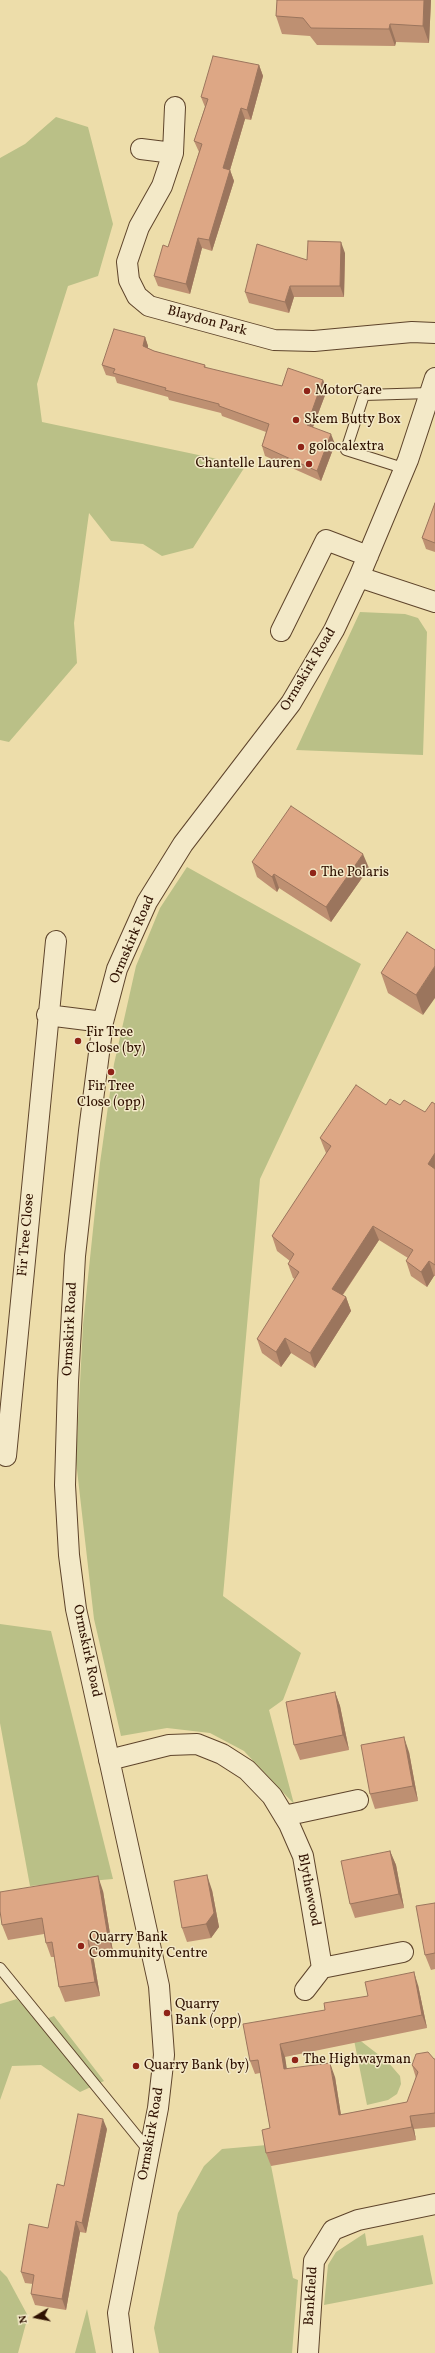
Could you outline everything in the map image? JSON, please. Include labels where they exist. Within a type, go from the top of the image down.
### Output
[{"type":"street","name":"Blaydon Park","points":[[175,107],[173,153],[162,186],[139,227],[127,262],[129,280],[137,296],[149,306],[274,340],[314,342],[412,332],[435,333]]},
{"type":"street","points":[[141,149],[173,153]]},
{"type":"street","name":"Ormskirk Road","points":[[123,2353],[118,2313],[158,2108],[164,2055],[159,1986],[76,1609],[69,1555],[65,1485],[68,1382],[75,1256],[103,1022],[117,970],[147,902],[183,844],[291,703],[334,630],[359,577],[403,468],[408,460],[433,386]]},
{"type":"street","points":[[281,631],[326,540],[368,556]]},
{"type":"street","points":[[359,577],[435,602]]},
{"type":"street","name":"Fir Tree Close","points":[[6,1456],[47,1015],[56,941]]},
{"type":"street","points":[[47,1015],[103,1022]]},
{"type":"street","name":"Blythewood","points":[[109,1760],[169,1745],[197,1744],[222,1754],[247,1770],[272,1796],[284,1816],[303,1856],[322,1968]]},
{"type":"street","points":[[284,1816],[358,1800]]},
{"type":"street","points":[[305,1990],[322,1968],[403,1952]]},
{"type":"street","name":"Bankfield","points":[[308,2353],[314,2261],[333,2230],[358,2220],[435,2204]]},
{"type":"lane","points":[[403,468],[346,450],[364,395],[433,386]]},
{"type":"lane","points":[[0,1968],[149,2151]]},
{"type":"green space","points":[[56,117],[88,127],[113,224],[98,276],[68,286],[37,384],[42,422],[246,465],[193,548],[162,556],[143,544],[111,541],[89,513],[74,623],[77,663],[9,742],[0,740],[0,158],[25,144]]},
{"type":"green space","points":[[360,612],[405,614],[418,618],[427,632],[423,755],[296,750]]},
{"type":"green space","points":[[187,867],[361,964],[260,1179],[223,1596],[301,1653],[283,1700],[269,1710],[294,1804],[244,1751],[210,1733],[167,1728],[121,1736],[94,1619],[76,1461],[83,1325],[100,1163],[114,1064],[136,966],[160,908]]},
{"type":"green space","points":[[0,1624],[51,1631],[113,1879],[30,1886],[0,1723]]},
{"type":"green space","points":[[17,1999],[38,2022],[54,2016],[104,2081],[80,2092],[41,2065],[12,2066],[0,2100],[0,2004]]},
{"type":"green space","points":[[353,2035],[388,2062],[400,2076],[401,2084],[397,2094],[388,2100],[367,2105]]},
{"type":"green space","points":[[267,2145],[293,2278],[298,2280],[292,2353],[159,2353],[154,2328],[178,2213],[204,2166],[222,2149]]},
{"type":"green space","points":[[365,2233],[367,2246],[423,2235],[433,2284],[324,2305],[328,2265],[336,2252]]},
{"type":"green space","points":[[0,2270],[7,2277],[28,2316],[18,2353],[0,2353]]},
{"type":"green space","points":[[87,2309],[96,2353],[75,2353]]},
{"type":"building","points":[[277,0],[424,0],[423,26],[390,24],[389,29],[311,28],[303,18],[276,16]]},
{"type":"building","points":[[213,56],[259,65],[247,110],[241,108],[223,168],[230,170],[209,240],[198,238],[186,284],[154,276],[163,245],[168,247],[202,144],[194,141],[208,99],[201,97]]},
{"type":"building","points":[[308,241],[341,242],[340,286],[290,286],[285,302],[245,292],[257,244],[307,260]]},
{"type":"building","points":[[114,329],[145,337],[143,346],[154,351],[205,365],[204,367],[282,386],[288,368],[323,380],[307,425],[331,434],[317,471],[262,446],[269,424],[219,406],[219,404],[165,390],[166,388],[113,373],[115,369],[102,365]]},
{"type":"building","points":[[435,503],[435,543],[422,538]]},
{"type":"building","name":"The Polaris","points":[[291,806],[363,854],[326,907],[274,874],[272,877],[252,862]]},
{"type":"building","points":[[407,932],[435,950],[435,966],[416,995],[381,973]]},
{"type":"building","points":[[356,1085],[386,1105],[390,1099],[400,1105],[404,1100],[425,1112],[432,1102],[435,1104],[435,1153],[428,1164],[435,1169],[435,1265],[429,1261],[421,1272],[406,1261],[413,1250],[373,1226],[332,1289],[346,1297],[310,1353],[285,1338],[276,1352],[257,1339],[299,1272],[288,1264],[294,1254],[272,1236],[331,1146],[320,1138]]},
{"type":"building","points":[[335,1692],[343,1735],[294,1745],[286,1702]]},
{"type":"building","points":[[404,1737],[413,1786],[370,1794],[361,1745]]},
{"type":"building","points":[[390,1851],[399,1894],[350,1904],[341,1861]]},
{"type":"building","points":[[207,1875],[214,1913],[206,1924],[182,1928],[174,1881]]},
{"type":"building","name":"Quarry Bank Community Centre","points":[[98,1876],[108,1937],[88,1940],[95,1982],[59,1987],[52,1942],[46,1943],[42,1918],[2,1925],[0,1892]]},
{"type":"building","points":[[435,1903],[435,1953],[425,1955],[416,1906]]},
{"type":"building","points":[[414,1972],[422,2015],[280,2044],[284,2069],[330,2063],[339,2115],[407,2102],[418,2072],[412,2065],[416,2054],[428,2052],[435,2059],[435,2113],[410,2116],[412,2127],[266,2153],[262,2130],[270,2128],[258,2060],[250,2061],[243,2024],[325,2010],[324,2003],[368,1996],[365,1982]]},
{"type":"building","points":[[78,2114],[103,2119],[82,2223],[76,2221],[62,2299],[31,2294],[34,2275],[21,2272],[29,2224],[48,2228],[57,2184],[64,2186]]},
{"type":"place","name":"MotorCare","points":[[307,391]]},
{"type":"place","name":"Skem Butty Box","points":[[296,420]]},
{"type":"place","name":"golocalextra","points":[[301,447]]},
{"type":"place","name":"Chantelle Lauren","points":[[309,464]]},
{"type":"place","name":"The Polaris","points":[[313,873]]},
{"type":"place","name":"Fir Tree Close (by)","points":[[78,1041]]},
{"type":"place","name":"Fir Tree Close (opp)","points":[[111,1072]]},
{"type":"place","name":"Quarry Bank Community Centre","points":[[81,1946]]},
{"type":"place","name":"Quarry Bank (opp)","points":[[167,2013]]},
{"type":"place","name":"The Highwayman","points":[[295,2060]]},
{"type":"place","name":"Quarry Bank (by)","points":[[136,2066]]}]
